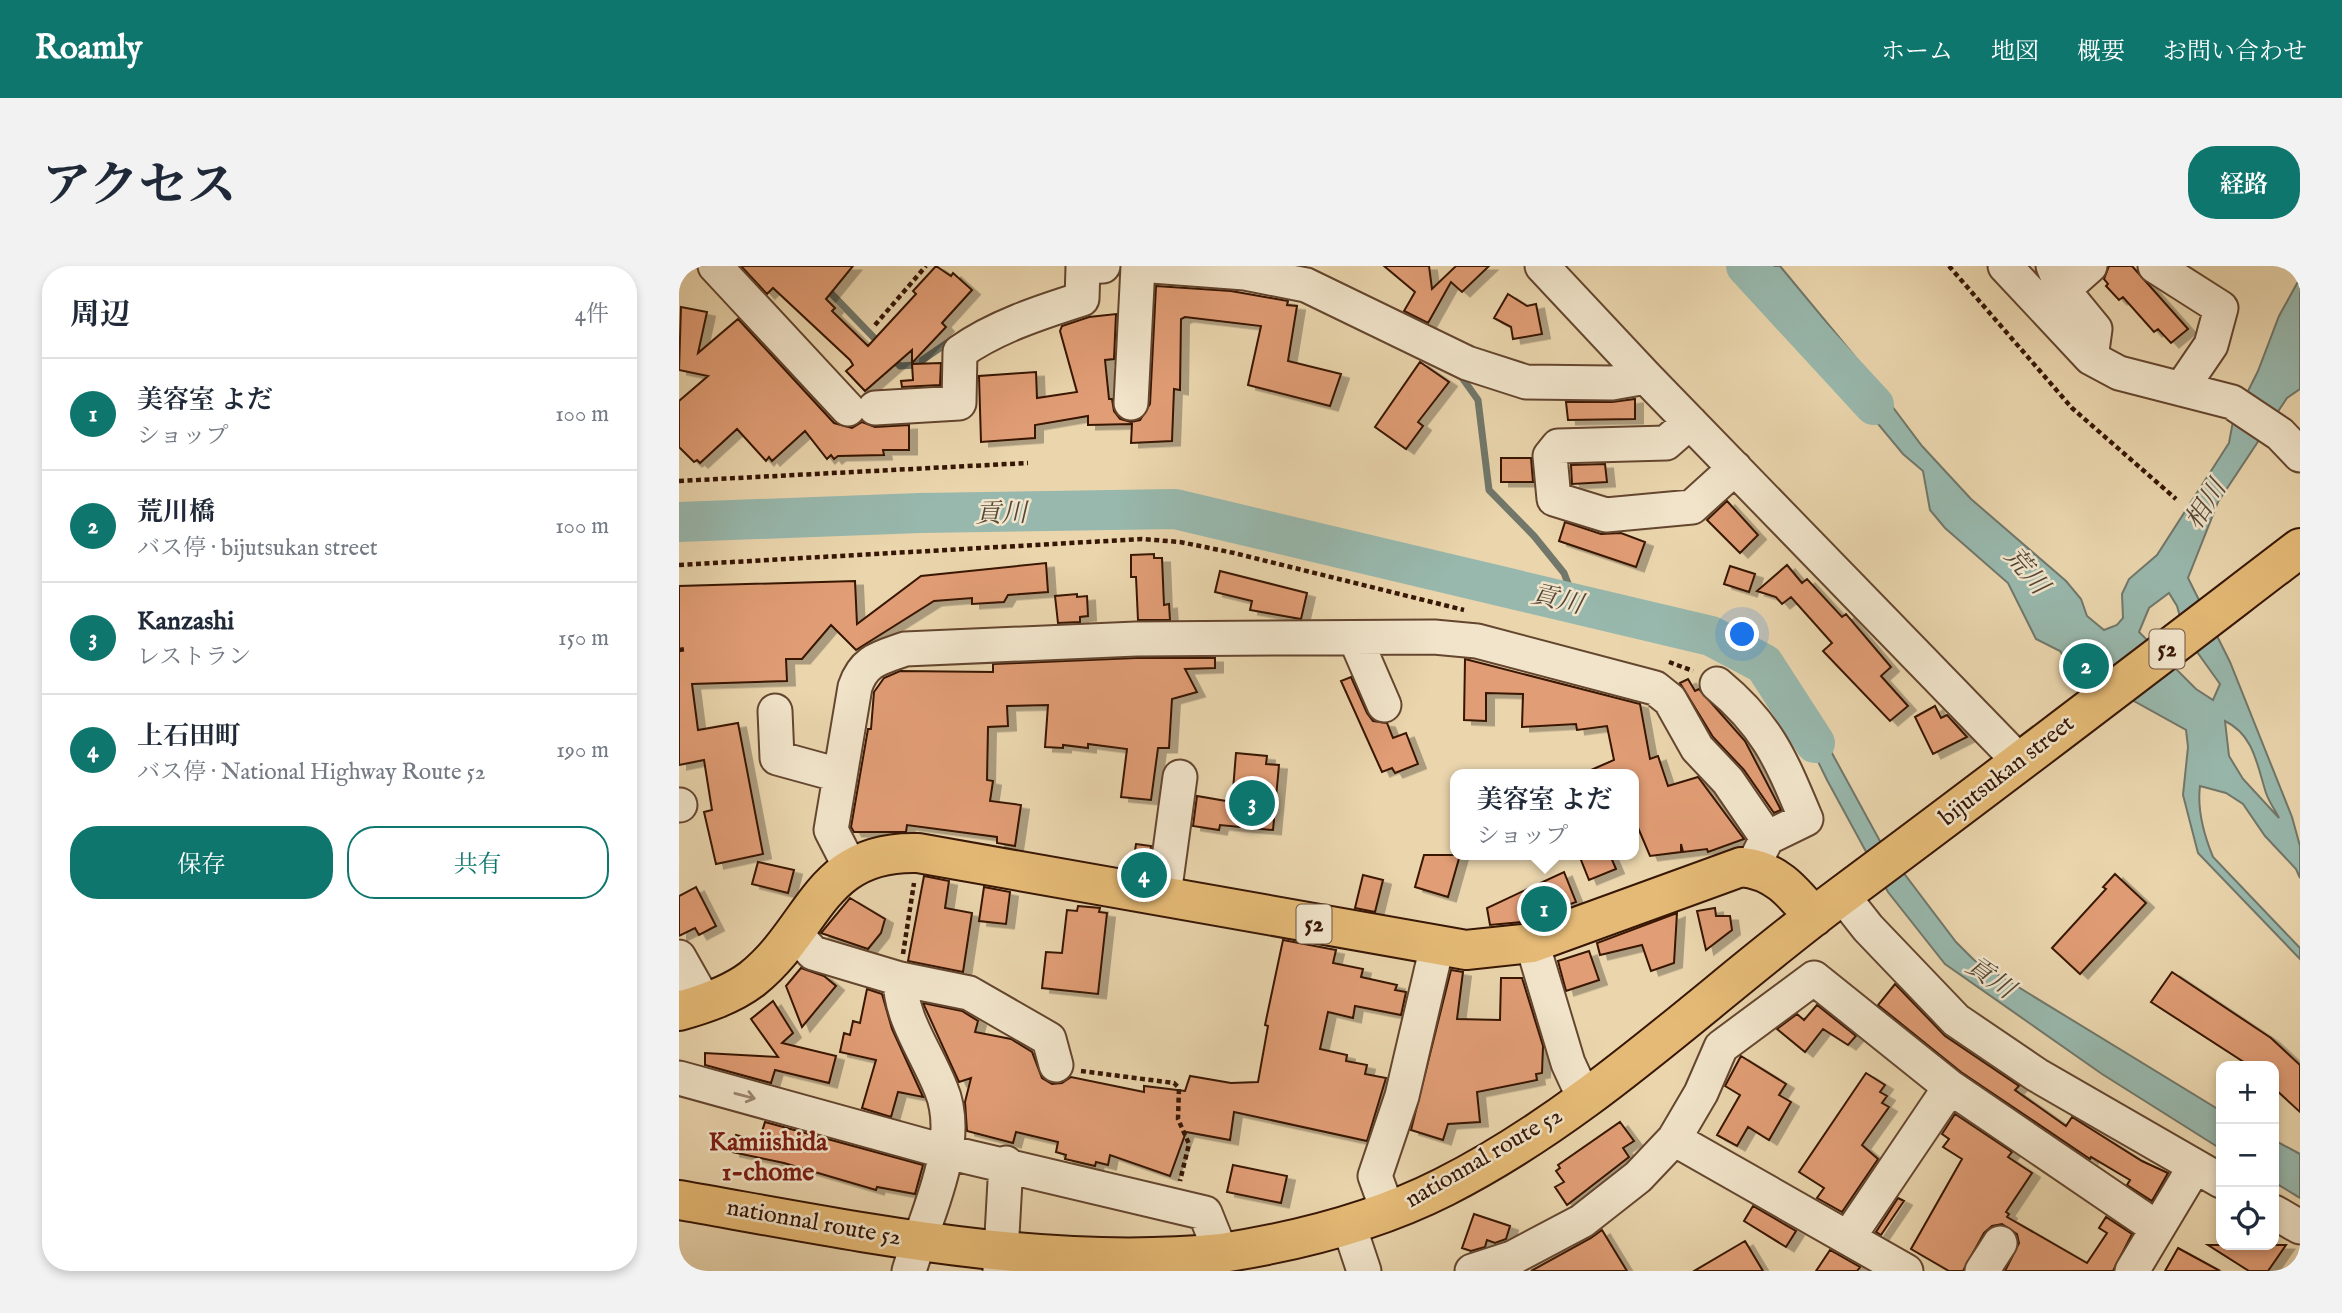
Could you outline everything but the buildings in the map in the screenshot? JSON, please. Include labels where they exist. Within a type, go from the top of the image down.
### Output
[{"type":"highway","name":"bijutsukan street","points":[[1837,900],[2300,548]]},
{"type":"highway","name":"52","points":[[692,1007],[751,980],[771,961],[835,880],[850,867],[894,853],[918,853],[1164,895],[1437,946],[1487,949],[1532,943],[1725,872],[1760,853]]},
{"type":"highway","points":[[1760,853],[1762,870],[1787,885],[1837,900]]},
{"type":"highway","name":"nationnal route 52","points":[[679,1200],[914,1256],[1001,1262],[1148,1260],[1221,1253],[1349,1226],[1444,1187],[1516,1146],[1585,1100],[1837,900]]},
{"type":"street","points":[[715,266],[861,408],[959,403],[960,352],[974,342],[1041,312],[1082,299],[1087,274]]},
{"type":"street","points":[[1542,266],[1735,468],[2027,756]]},
{"type":"street","points":[[2005,266],[2091,358],[2119,373],[2232,402],[2290,445]]},
{"type":"street","points":[[2090,266],[2058,278],[2095,329],[2091,358]]},
{"type":"street","points":[[2155,266],[2221,309],[2211,345],[2181,389]]},
{"type":"street","points":[[1131,403],[1141,270],[1245,273],[1306,285],[1467,363],[1526,382],[1612,383],[1646,377]]},
{"type":"street","points":[[1690,422],[1666,443],[1558,446],[1550,456],[1554,499],[1606,515],[1692,507],[1735,468]]},
{"type":"street","points":[[850,867],[831,830],[860,671],[873,661],[905,649],[1136,639],[1434,637],[1477,641],[1655,688],[1670,700],[1697,748],[1728,781],[1760,853],[1806,819],[1775,746],[1739,703],[1717,684]]},
{"type":"street","points":[[1355,638],[1384,705]]},
{"type":"street","points":[[775,710],[777,758],[839,775]]},
{"type":"street","points":[[1164,895],[1180,777]]},
{"type":"street","points":[[1837,900],[1868,928],[1956,1020],[2037,1075],[2208,1174],[2157,1228],[2132,1271]]},
{"type":"street","points":[[793,932],[813,953],[899,979],[969,992],[1049,1039],[1056,1065]]},
{"type":"street","points":[[1532,943],[1568,1063],[1585,1100]]},
{"type":"street","points":[[1388,1212],[1375,1176],[1402,1096],[1437,946]]},
{"type":"street","points":[[679,957],[692,1007]]},
{"type":"street","points":[[1472,1271],[1515,1264],[1582,1221],[1638,1177],[1674,1139],[1701,1093],[1721,1047],[1814,978],[1950,1087],[2157,1228]]},
{"type":"street","points":[[899,979],[900,1001],[905,1015],[948,1109],[947,1152],[914,1256]]},
{"type":"street","points":[[679,1078],[947,1152],[1006,1163],[1205,1213],[1221,1253]]},
{"type":"street","points":[[1848,1238],[1950,1087]]},
{"type":"street","points":[[1674,1139],[1906,1271]]},
{"type":"street","points":[[1001,1262],[1006,1163]]},
{"type":"street","points":[[2279,1215],[2300,1227]]},
{"type":"street","points":[[1349,1226],[1364,1271]]},
{"type":"street","points":[[1982,1271],[2000,1243]]},
{"type":"path","points":[[875,325],[926,266]]},
{"type":"path","points":[[1949,266],[2072,408],[2176,499]]},
{"type":"path","points":[[679,481],[1028,464]]},
{"type":"path","points":[[679,565],[1086,542],[1167,541],[1234,552],[1473,612]]},
{"type":"path","points":[[679,650],[686,649]]},
{"type":"path","points":[[1667,662],[1688,668],[1717,684]]},
{"type":"path","points":[[899,979],[918,853]]},
{"type":"path","points":[[1056,1065],[1080,1071],[1174,1083],[1179,1088],[1178,1119],[1189,1144],[1174,1205]]},
{"type":"water","name":"相川","points":[[1728,266],[1780,266],[1853,354],[1922,446],[1971,499],[2066,581],[2081,599],[2087,616],[2104,630],[2117,625],[2123,618],[2122,594],[2129,579],[2157,555],[2229,443],[2233,421],[2258,371],[2279,316],[2300,278],[2300,389],[2287,398],[2218,502],[2188,578],[2230,662],[2292,817],[2300,846],[2300,878],[2296,869],[2265,836],[2243,804],[2226,793],[2200,786],[2200,813],[2207,840],[2213,857],[2300,948],[2300,959],[2198,853],[2183,795],[2188,747],[2186,730],[2069,665],[2060,651],[2036,639],[2008,583],[1945,528],[1930,510],[1923,471],[1903,454],[1849,389],[1827,339],[1785,304],[1771,302]],"holes":[[[2169,593],[2177,606],[2185,635],[2220,684],[2213,700],[2196,689],[2139,632],[2149,608]],[[2225,721],[2235,727],[2248,743],[2267,796],[2279,818],[2243,779],[2229,756]]]},
{"type":"water","points":[[1787,698],[1827,744],[1881,843],[1956,942],[1974,960],[2216,1108],[2216,1146],[2102,1074],[1945,964],[1888,892],[1827,780]]},
{"type":"water","points":[[2279,1143],[2300,1154],[2300,1198],[2279,1185]]},
{"type":"waterway","name":"荒川","points":[[1746,266],[1874,405]]},
{"type":"waterway","points":[[825,287],[880,344]]},
{"type":"waterway","points":[[892,358],[900,366],[915,365],[953,339]]},
{"type":"waterway","points":[[1458,372],[1478,400],[1489,490],[1534,536],[1564,573],[1576,604]]},
{"type":"waterway","name":"貢川","points":[[679,522],[920,513],[1175,509],[1711,636],[1764,664],[1815,743]]},
{"type":"place","name":"荒川橋","points":[[2086,666]]},
{"type":"place","name":"Kanzashi","points":[[1252,803]]},
{"type":"place","name":"上石田町","points":[[1144,875]]},
{"type":"place","name":"美容室 よだ","points":[[1544,909]]},
{"type":"district","name":"Kamiishida 1-chome","points":[[768,1157]]}]
